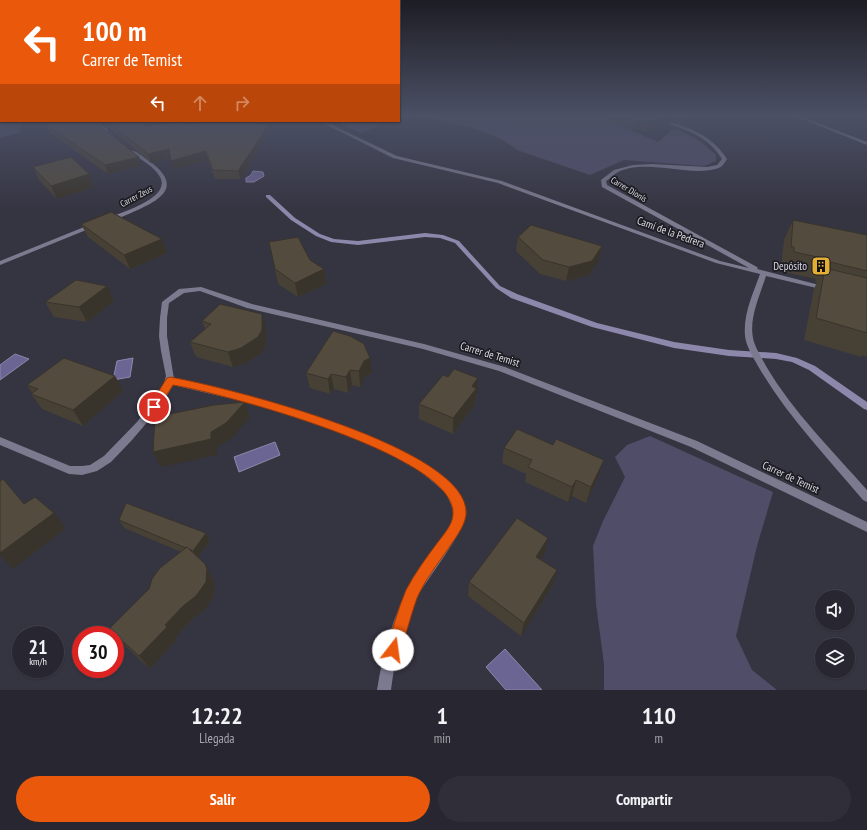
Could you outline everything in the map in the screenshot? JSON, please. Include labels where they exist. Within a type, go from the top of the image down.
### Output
[{"type":"street","name":"Carrer Zeus","points":[[0,262],[133,210],[157,197],[164,189],[165,184],[163,178],[127,147]]},
{"type":"street","name":"Camí de la Pedrera","points":[[375,147],[395,157],[500,182],[718,262],[764,273]]},
{"type":"street","name":"Carrer Dionís","points":[[715,147],[723,154],[725,159],[722,166],[713,169],[656,165],[627,167],[606,177],[603,181],[604,186],[764,273]]},
{"type":"street","points":[[830,289],[764,273],[748,329],[750,340],[765,371],[778,392],[867,497]]},
{"type":"street","name":"Carrer de Temist","points":[[170,381],[163,345],[166,302],[182,291],[194,288],[205,290],[250,306],[424,347],[502,369],[694,444],[867,527]]},
{"type":"street","points":[[0,441],[70,470],[79,472],[90,470],[102,464],[125,443],[164,393],[170,381],[189,384],[289,411],[332,425],[382,446],[420,465],[443,482],[454,494],[458,500],[460,514],[456,526],[426,570],[412,594],[397,635],[384,690]]},
{"type":"shaded area","points":[[513,147],[707,147],[716,155],[716,161],[704,166],[624,160],[590,175],[517,150]]},
{"type":"shaded area","points":[[253,171],[263,172],[264,176],[254,182],[246,182],[246,178],[251,175]]},
{"type":"shaded area","points":[[15,354],[29,359],[0,380],[0,365]]},
{"type":"shaded area","points":[[133,358],[130,377],[113,380],[117,361]]},
{"type":"shaded area","points":[[650,436],[773,492],[757,546],[736,636],[752,670],[777,690],[604,690],[604,664],[596,604],[593,546],[603,521],[625,477],[615,457],[627,445]]},
{"type":"shaded area","points":[[275,442],[280,455],[239,472],[234,457]]},
{"type":"shaded area","points":[[505,649],[542,690],[506,690],[486,667]]},
{"type":"building","points":[[79,147],[127,147],[139,157],[105,165]]},
{"type":"building","points":[[140,147],[254,147],[238,171],[213,170],[206,151],[171,161],[169,149],[148,154]]},
{"type":"building","points":[[71,157],[89,174],[51,186],[33,167]]},
{"type":"building","points":[[111,212],[162,239],[124,255],[81,224]]},
{"type":"building","points":[[793,220],[867,235],[867,271],[826,261],[827,259],[794,252],[794,247],[791,247]]},
{"type":"building","points":[[531,225],[602,246],[592,261],[569,267],[543,260],[518,237]]},
{"type":"building","points":[[298,237],[310,260],[324,269],[295,283],[275,269],[269,242]]},
{"type":"building","points":[[825,268],[867,278],[867,333],[816,318]]},
{"type":"building","points":[[76,280],[107,286],[79,307],[45,302]]},
{"type":"building","points":[[220,304],[262,314],[262,330],[258,337],[241,348],[228,352],[190,342],[211,324],[202,321]]},
{"type":"building","points":[[333,331],[350,336],[364,344],[370,358],[364,361],[359,371],[350,370],[346,377],[331,374],[328,379],[306,373]]},
{"type":"building","points":[[64,358],[115,376],[73,410],[31,394],[38,389],[27,385]]},
{"type":"building","points":[[454,369],[478,378],[472,386],[476,389],[453,418],[419,404],[443,375],[448,377]]},
{"type":"building","points":[[245,402],[226,423],[211,432],[211,439],[153,452],[155,417],[214,405]]},
{"type":"building","points":[[517,429],[553,445],[556,439],[604,460],[591,487],[576,480],[572,487],[528,467],[532,460],[504,448]]},
{"type":"building","points":[[3,479],[24,504],[35,497],[54,513],[0,553],[0,481]]},
{"type":"building","points":[[126,503],[206,533],[193,551],[187,547],[186,548],[119,520]]},
{"type":"building","points":[[517,518],[548,538],[536,557],[557,570],[524,623],[469,582]]},
{"type":"building","points":[[187,547],[205,564],[207,569],[206,582],[196,596],[183,606],[165,625],[167,627],[139,656],[124,642],[124,626],[112,626],[149,589],[152,579],[160,568]]},
{"type":"waterway","points":[[268,196],[293,219],[318,235],[333,241],[358,243],[425,235],[441,236],[457,242],[498,287],[514,296],[595,325],[674,345],[729,353],[776,356],[794,360],[812,368],[867,407]]},
{"type":"place","name":"Depósito","points":[[821,266]]},
{"type":"route","points":[[154,407],[170,381],[189,384],[289,411],[332,425],[382,446],[420,465],[443,482],[458,500],[460,514],[456,526],[426,570],[412,594],[393,650]]}]
